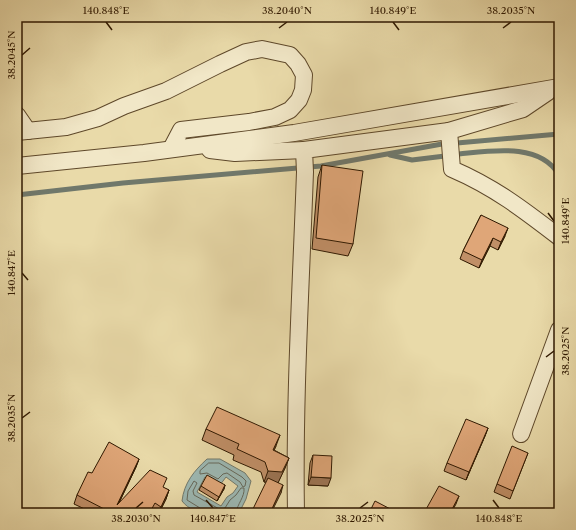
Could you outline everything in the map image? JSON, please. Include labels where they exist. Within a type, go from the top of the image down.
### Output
[{"type":"street","points":[[17,115],[22,131],[66,127],[98,118],[124,106],[166,91],[246,52],[262,49],[276,51],[290,56],[298,64],[304,75],[303,90],[299,100],[290,110],[275,117],[249,122],[181,130],[171,149]]},
{"type":"street","points":[[188,147],[305,161],[449,131],[523,109],[557,87]]},
{"type":"street","points":[[17,166],[188,147],[294,133],[557,87]]},
{"type":"street","points":[[449,131],[452,169],[499,193],[559,236]]},
{"type":"street","points":[[296,513],[295,472],[305,161]]},
{"type":"street","points":[[521,434],[559,330]]},
{"type":"water","points":[[207,459],[220,459],[245,473],[251,481],[246,499],[239,513],[216,514],[201,512],[187,506],[182,501],[187,483]],"holes":[[[205,477],[220,485],[226,477],[238,486],[233,493],[227,497],[221,506],[197,492]]]},
{"type":"building","points":[[322,165],[363,171],[353,244],[316,238]]},
{"type":"building","points":[[481,215],[508,228],[501,242],[493,238],[482,260],[463,251]]},
{"type":"building","points":[[217,407],[280,435],[273,450],[289,458],[282,472],[268,471],[265,462],[237,449],[239,444],[206,429]]},
{"type":"building","points":[[466,419],[488,428],[469,472],[447,463]]},
{"type":"building","points":[[109,442],[139,459],[117,505],[150,470],[167,478],[163,487],[169,490],[161,507],[155,503],[150,512],[146,509],[144,513],[107,513],[108,511],[77,495],[88,472],[92,473]]},
{"type":"building","points":[[512,446],[528,453],[513,491],[497,484]]},
{"type":"building","points":[[313,455],[332,456],[331,478],[311,477]]},
{"type":"building","points":[[207,475],[225,485],[219,497],[201,486]]},
{"type":"building","points":[[268,478],[283,485],[270,513],[251,513]]},
{"type":"building","points":[[439,486],[459,496],[450,513],[424,513]]},
{"type":"building","points":[[375,501],[398,513],[369,513]]},
{"type":"waterway","points":[[457,143],[559,134]]},
{"type":"waterway","points":[[17,195],[123,183],[321,166],[442,144]]},
{"type":"waterway","points":[[459,154],[485,151],[514,151],[527,153],[540,157],[551,164],[559,175]]},
{"type":"waterway","points":[[390,155],[412,160],[445,156]]}]
